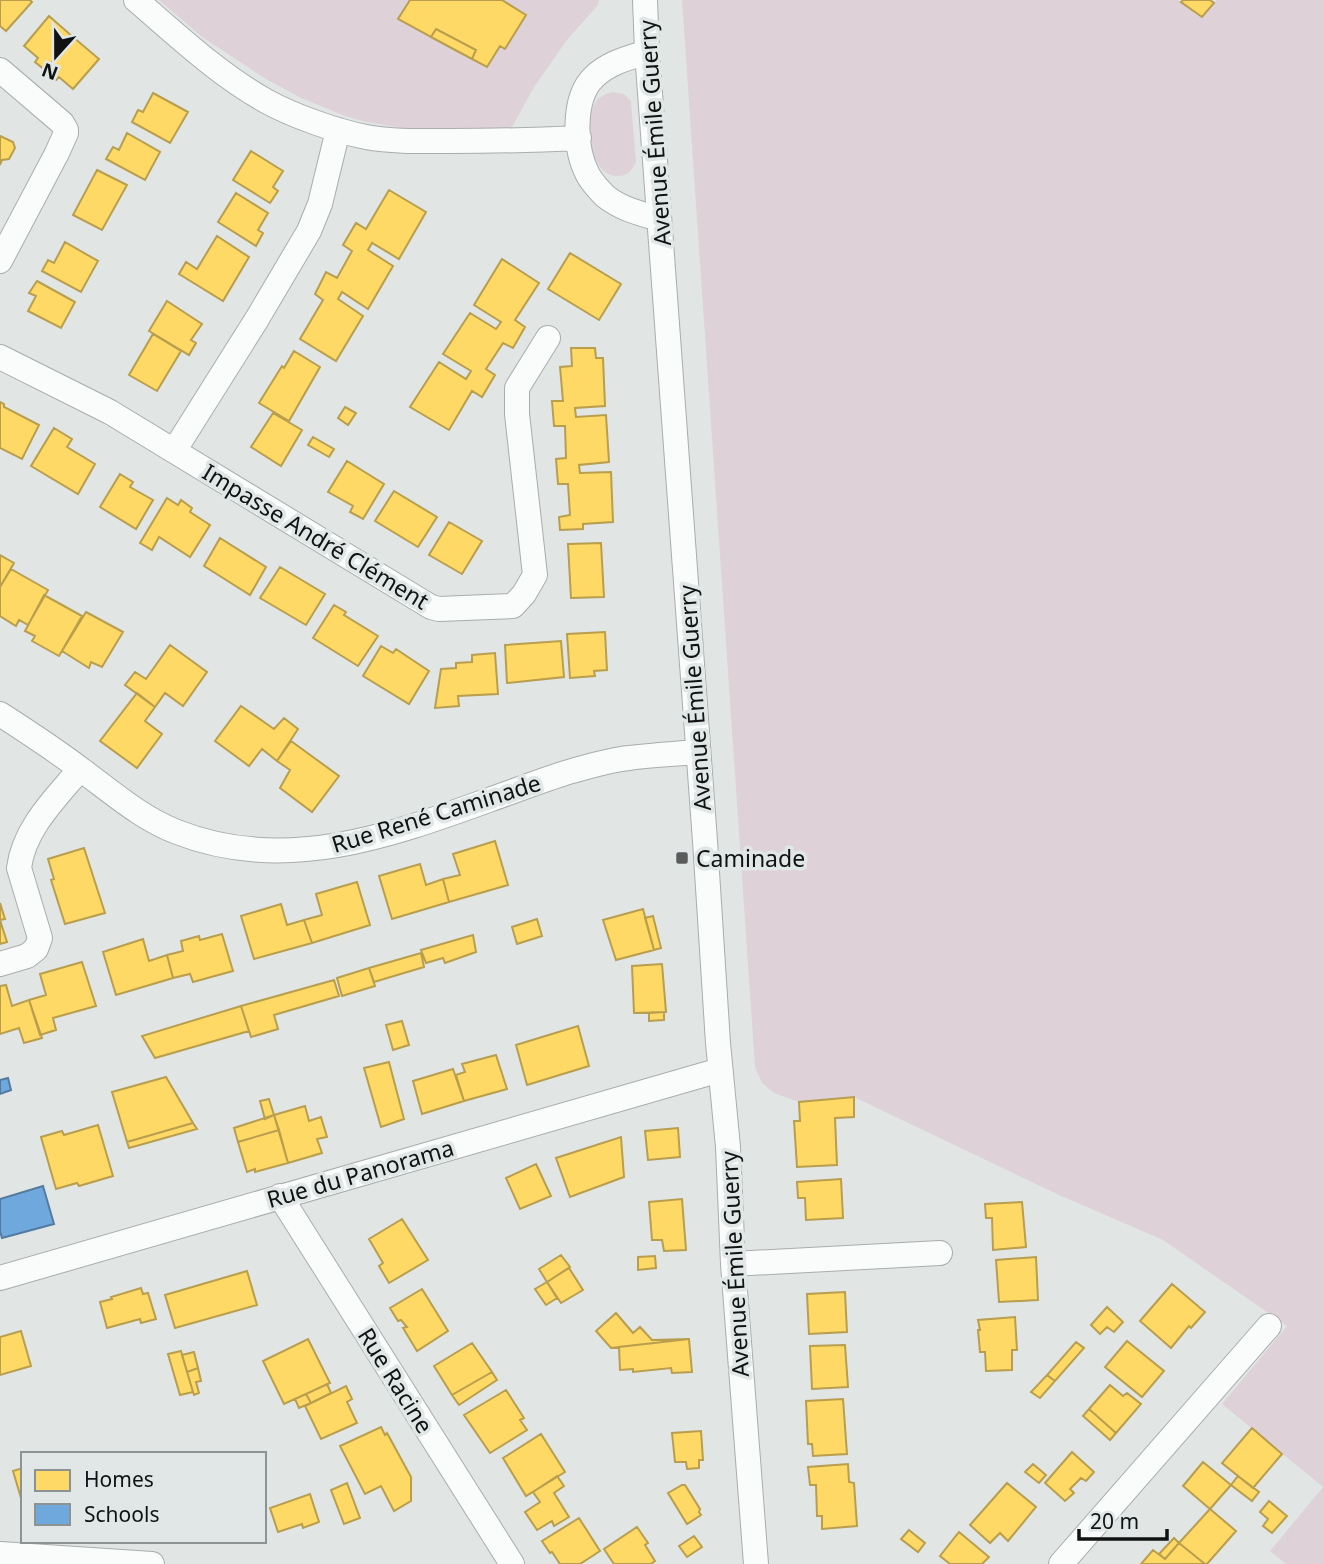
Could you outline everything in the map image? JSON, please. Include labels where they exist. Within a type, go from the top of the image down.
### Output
[{"type":"street","points":[[136,0],[209,63],[242,86],[269,102],[338,130],[394,140],[509,141],[579,138]]},
{"type":"street","name":"Avenue Émile Guerry","points":[[645,0],[756,1564]]},
{"type":"street","points":[[647,52],[613,63],[587,84],[581,96],[579,138],[582,158],[589,176],[604,194],[624,209],[659,219]]},
{"type":"street","points":[[0,70],[62,123],[66,133],[0,261]]},
{"type":"street","points":[[0,356],[110,412],[174,451],[309,231],[320,204],[338,130]]},
{"type":"street","name":"Impasse André Clément","points":[[174,451],[431,607],[439,610],[513,606],[535,575],[517,414],[517,388],[548,338]]},
{"type":"street","name":"Rue René Caminade","points":[[0,714],[143,816],[176,832],[214,844],[276,852],[341,846],[374,837],[447,815],[570,771],[627,758],[698,752]]},
{"type":"street","points":[[0,964],[27,956],[36,949],[40,938],[19,868],[20,857],[35,826],[80,769]]},
{"type":"street","name":"Rue du Panorama","points":[[0,1278],[720,1070]]},
{"type":"street","name":"Rue Racine","points":[[280,1196],[512,1564]]},
{"type":"street","points":[[733,1264],[940,1253]]},
{"type":"street","points":[[1061,1564],[1269,1326]]},
{"type":"street","points":[[0,1555],[152,1564]]},
{"type":"shaded area","points":[[159,0],[599,0],[598,5],[567,40],[534,87],[510,131],[403,128],[345,116],[301,98],[266,79],[202,37]]},
{"type":"shaded area","points":[[682,0],[1178,0],[1201,17],[1217,0],[1324,0],[1324,1564],[1286,1564],[1270,1551],[1323,1487],[1222,1404],[1287,1326],[1163,1240],[1059,1195],[854,1097],[799,1102],[774,1093],[762,1083],[755,1067]]},
{"type":"shaded area","points":[[613,92],[624,94],[631,101],[636,162],[630,171],[620,176],[610,175],[601,169],[591,148],[589,136],[591,112],[595,103]]},
{"type":"building: Homes","points":[[0,0],[32,2],[6,31],[0,26]]},
{"type":"building: Homes","points":[[410,0],[502,0],[526,15],[505,49],[500,46],[487,67],[472,59],[476,50],[436,29],[431,37],[398,19]]},
{"type":"building: Homes","points":[[1210,0],[1214,3],[1202,17],[1181,2]]},
{"type":"building: Homes","points":[[49,16],[73,37],[45,70],[35,62],[38,58],[24,46]]},
{"type":"building: Homes","points":[[436,29],[476,50],[472,59],[431,37]]},
{"type":"building: Homes","points":[[73,37],[99,59],[73,89],[45,70]]},
{"type":"building: Homes","points":[[153,93],[188,112],[170,143],[132,122],[138,110],[143,112]]},
{"type":"building: Homes","points":[[127,133],[160,152],[145,180],[106,159],[113,147],[119,150]]},
{"type":"building: Homes","points":[[0,136],[13,142],[15,148],[9,159],[2,160],[0,165]]},
{"type":"building: Homes","points":[[251,151],[283,171],[273,187],[278,191],[270,203],[233,180]]},
{"type":"building: Homes","points":[[97,170],[127,185],[102,230],[73,215]]},
{"type":"building: Homes","points":[[389,190],[426,212],[399,259],[372,243],[368,250],[393,266],[368,309],[342,292],[338,299],[363,316],[336,361],[300,339],[323,300],[315,294],[326,272],[337,278],[352,251],[343,245],[356,223],[366,229]]},
{"type":"building: Homes","points":[[236,193],[268,213],[258,230],[263,233],[256,246],[218,222]]},
{"type":"building: Homes","points":[[217,236],[249,257],[223,301],[179,274],[186,262],[197,269]]},
{"type":"building: Homes","points":[[65,242],[98,261],[81,292],[42,271],[48,260],[54,263]]},
{"type":"building: Homes","points":[[570,253],[621,284],[599,320],[548,289]]},
{"type":"building: Homes","points":[[502,259],[539,283],[515,320],[525,327],[513,348],[503,343],[486,369],[495,375],[482,397],[472,391],[449,430],[410,407],[439,362],[466,379],[471,371],[443,354],[470,313],[496,329],[501,322],[474,305]]},
{"type":"building: Homes","points":[[37,281],[75,302],[61,328],[28,311],[36,296],[29,293]]},
{"type":"building: Homes","points":[[167,301],[202,324],[191,340],[196,343],[189,355],[149,331]]},
{"type":"building: Homes","points":[[153,334],[181,351],[157,391],[129,375]]},
{"type":"building: Homes","points":[[571,348],[595,348],[596,358],[603,358],[605,406],[575,408],[576,417],[606,415],[609,462],[579,465],[580,473],[611,472],[613,522],[583,524],[583,529],[560,530],[559,517],[570,515],[568,484],[558,484],[556,459],[566,458],[565,426],[554,426],[552,401],[563,401],[560,367],[572,366]]},
{"type":"building: Homes","points":[[294,351],[320,367],[289,421],[259,403]]},
{"type":"building: Homes","points":[[0,402],[4,407],[39,425],[22,459],[0,448]]},
{"type":"building: Homes","points":[[345,407],[356,413],[348,425],[338,418]]},
{"type":"building: Homes","points":[[273,413],[302,430],[281,466],[251,447]]},
{"type":"building: Homes","points":[[54,428],[72,439],[67,447],[95,464],[78,494],[31,466]]},
{"type":"building: Homes","points":[[313,437],[334,449],[329,457],[308,445]]},
{"type":"building: Homes","points":[[347,461],[384,484],[363,519],[350,512],[353,506],[328,492]]},
{"type":"building: Homes","points":[[120,474],[133,482],[130,487],[153,500],[136,529],[100,507]]},
{"type":"building: Homes","points":[[394,491],[437,517],[418,547],[375,521]]},
{"type":"building: Homes","points":[[167,498],[178,505],[181,500],[192,508],[190,512],[210,525],[190,557],[159,537],[152,550],[140,543]]},
{"type":"building: Homes","points":[[449,522],[482,541],[462,574],[429,555]]},
{"type":"building: Homes","points":[[220,538],[266,567],[250,595],[204,566]]},
{"type":"building: Homes","points":[[601,543],[604,597],[571,598],[568,544]]},
{"type":"building: Homes","points":[[0,555],[14,563],[0,587]]},
{"type":"building: Homes","points":[[280,567],[325,594],[306,625],[260,598]]},
{"type":"building: Homes","points":[[11,569],[48,590],[28,625],[19,620],[16,626],[0,616],[0,587]]},
{"type":"building: Homes","points":[[44,595],[82,616],[59,656],[32,641],[35,636],[25,631]]},
{"type":"building: Homes","points":[[334,605],[346,612],[344,615],[378,636],[358,666],[313,638]]},
{"type":"building: Homes","points":[[86,612],[123,632],[102,667],[91,662],[89,668],[62,651]]},
{"type":"building: Homes","points":[[605,632],[607,670],[594,671],[595,676],[570,678],[567,634]]},
{"type":"building: Homes","points":[[561,641],[564,677],[507,683],[505,645]]},
{"type":"building: Homes","points":[[170,645],[207,672],[183,706],[165,693],[155,707],[125,685],[135,672],[146,679]]},
{"type":"building: Homes","points":[[381,646],[393,653],[396,649],[429,671],[409,704],[363,676]]},
{"type":"building: Homes","points":[[495,653],[498,694],[458,696],[459,706],[435,708],[441,669],[456,668],[456,663],[472,662],[472,655]]},
{"type":"building: Homes","points":[[137,693],[155,707],[145,721],[162,734],[137,768],[100,741]]},
{"type":"building: Homes","points":[[241,706],[274,729],[284,718],[298,729],[277,761],[262,749],[249,766],[215,741]]},
{"type":"building: Homes","points":[[291,741],[339,776],[312,812],[280,788],[290,770],[277,761]]},
{"type":"building: Homes","points":[[495,841],[508,885],[449,902],[443,879],[460,875],[453,854]]},
{"type":"building: Homes","points":[[84,848],[105,913],[65,924],[51,880],[54,879],[48,859]]},
{"type":"building: Homes","points":[[420,864],[426,885],[443,879],[449,902],[392,919],[379,876]]},
{"type":"building: Homes","points":[[357,882],[370,925],[312,943],[304,920],[322,915],[316,894]]},
{"type":"building: Homes","points":[[0,903],[5,919],[0,920]]},
{"type":"building: Homes","points":[[281,904],[287,925],[304,920],[312,943],[254,959],[241,916]]},
{"type":"building: Homes","points":[[643,909],[654,950],[616,960],[603,920]]},
{"type":"building: Homes","points":[[653,916],[661,948],[654,950],[645,918]]},
{"type":"building: Homes","points":[[537,919],[542,936],[517,944],[512,927]]},
{"type":"building: Homes","points":[[0,920],[7,942],[0,944]]},
{"type":"building: Homes","points":[[222,934],[233,971],[193,982],[190,974],[173,978],[167,955],[183,951],[181,941],[199,936],[200,940]]},
{"type":"building: Homes","points":[[473,935],[476,952],[445,963],[443,958],[426,963],[421,950]]},
{"type":"building: Homes","points":[[143,939],[149,961],[167,955],[173,978],[116,995],[103,952]]},
{"type":"building: Homes","points":[[421,953],[424,967],[374,982],[369,968]]},
{"type":"building: Homes","points":[[82,962],[96,1006],[53,1018],[56,1030],[40,1035],[29,1000],[46,995],[40,974]]},
{"type":"building: Homes","points":[[662,964],[666,1012],[634,1013],[632,966]]},
{"type":"building: Homes","points":[[369,968],[375,986],[342,996],[337,978]]},
{"type":"building: Homes","points":[[334,980],[339,996],[274,1015],[278,1029],[251,1037],[241,1006]]},
{"type":"building: Homes","points":[[6,985],[12,1006],[29,1000],[42,1038],[24,1043],[19,1028],[0,1034],[0,986]]},
{"type":"building: Homes","points":[[241,1006],[249,1031],[155,1058],[142,1036]]},
{"type":"building: Homes","points":[[664,1012],[664,1020],[649,1021],[649,1013]]},
{"type":"building: Homes","points":[[402,1021],[409,1045],[393,1050],[386,1025]]},
{"type":"building: Homes","points":[[578,1026],[589,1066],[527,1085],[516,1045]]},
{"type":"building: Homes","points":[[496,1055],[507,1089],[464,1101],[456,1075],[465,1072],[462,1064]]},
{"type":"building: Homes","points":[[389,1062],[404,1119],[381,1127],[364,1068]]},
{"type":"building: Homes","points":[[453,1069],[464,1101],[422,1114],[413,1081]]},
{"type":"building: Homes","points":[[166,1077],[193,1123],[127,1142],[112,1092]]},
{"type":"building: Homes","points":[[854,1097],[854,1117],[835,1118],[837,1165],[797,1167],[794,1121],[800,1121],[799,1102]]},
{"type":"building: Homes","points":[[269,1099],[274,1115],[265,1119],[260,1101]]},
{"type":"building: Homes","points":[[305,1106],[309,1121],[321,1117],[327,1137],[317,1139],[322,1153],[288,1163],[274,1115]]},
{"type":"building: Homes","points":[[274,1115],[279,1130],[238,1142],[234,1128]]},
{"type":"building: Homes","points":[[193,1123],[197,1129],[129,1148],[127,1142]]},
{"type":"building: Homes","points":[[98,1125],[113,1176],[79,1186],[77,1183],[56,1189],[41,1137],[62,1131],[64,1135]]},
{"type":"building: Homes","points":[[678,1128],[680,1157],[648,1160],[645,1131]]},
{"type":"building: Homes","points":[[279,1130],[288,1163],[247,1172],[238,1142]]},
{"type":"building: Homes","points":[[621,1137],[624,1177],[570,1197],[556,1158]]},
{"type":"building: Homes","points":[[536,1164],[551,1196],[520,1209],[506,1178]]},
{"type":"building: Homes","points":[[841,1179],[843,1218],[806,1220],[805,1198],[798,1198],[797,1182]]},
{"type":"building: Homes","points":[[682,1199],[686,1250],[664,1251],[662,1240],[652,1240],[649,1202]]},
{"type":"building: Homes","points":[[1022,1202],[1026,1247],[993,1250],[992,1218],[986,1218],[985,1204]]},
{"type":"building: Homes","points":[[402,1219],[428,1260],[389,1283],[379,1266],[383,1263],[369,1239]]},
{"type":"building: Homes","points":[[561,1255],[570,1267],[547,1282],[539,1269]]},
{"type":"building: Homes","points":[[655,1256],[656,1268],[638,1270],[638,1257]]},
{"type":"building: Homes","points":[[1036,1257],[1038,1300],[999,1302],[996,1260]]},
{"type":"building: Homes","points":[[569,1268],[583,1290],[561,1303],[547,1282]]},
{"type":"building: Homes","points":[[247,1271],[257,1305],[175,1328],[165,1295]]},
{"type":"building: Homes","points":[[547,1282],[557,1298],[546,1305],[535,1289]]},
{"type":"building: Homes","points":[[1172,1284],[1205,1312],[1171,1348],[1140,1321]]},
{"type":"building: Homes","points":[[141,1288],[143,1294],[148,1293],[156,1319],[141,1323],[140,1319],[107,1328],[100,1302]]},
{"type":"building: Homes","points":[[422,1289],[448,1331],[417,1351],[403,1328],[407,1327],[401,1320],[398,1321],[390,1308]]},
{"type":"building: Homes","points":[[845,1292],[847,1332],[809,1334],[807,1294]]},
{"type":"building: Homes","points":[[1107,1307],[1123,1322],[1114,1332],[1107,1327],[1100,1334],[1091,1325]]},
{"type":"building: Homes","points":[[616,1313],[633,1333],[640,1327],[652,1340],[689,1339],[611,1348],[596,1331]]},
{"type":"building: Homes","points":[[1015,1317],[1017,1350],[1012,1350],[1012,1370],[986,1371],[985,1352],[980,1352],[978,1320]]},
{"type":"building: Homes","points":[[21,1331],[31,1366],[0,1375],[0,1337]]},
{"type":"building: Homes","points":[[308,1339],[330,1383],[284,1404],[263,1361]]},
{"type":"building: Homes","points":[[689,1339],[692,1372],[672,1373],[671,1368],[633,1372],[633,1369],[620,1370],[619,1347]]},
{"type":"building: Homes","points":[[1127,1341],[1164,1371],[1142,1397],[1105,1367]]},
{"type":"building: Homes","points":[[1076,1342],[1084,1348],[1055,1381],[1047,1375]]},
{"type":"building: Homes","points":[[472,1343],[492,1372],[452,1395],[434,1366]]},
{"type":"building: Homes","points":[[845,1345],[848,1387],[812,1389],[810,1346]]},
{"type":"building: Homes","points":[[181,1351],[193,1392],[180,1395],[168,1354]]},
{"type":"building: Homes","points":[[194,1352],[198,1368],[187,1372],[182,1355]]},
{"type":"building: Homes","points":[[198,1368],[201,1381],[196,1382],[199,1393],[194,1395],[187,1372]]},
{"type":"building: Homes","points":[[492,1372],[497,1380],[459,1405],[452,1395]]},
{"type":"building: Homes","points":[[1047,1375],[1055,1381],[1040,1398],[1031,1392]]},
{"type":"building: Homes","points":[[327,1384],[331,1393],[311,1403],[306,1394]]},
{"type":"building: Homes","points":[[1110,1385],[1123,1396],[1127,1393],[1141,1404],[1116,1433],[1089,1409]]},
{"type":"building: Homes","points":[[346,1386],[352,1399],[347,1402],[357,1423],[321,1439],[305,1406]]},
{"type":"building: Homes","points":[[506,1390],[524,1418],[520,1420],[527,1430],[490,1453],[464,1415]]},
{"type":"building: Homes","points":[[306,1394],[311,1403],[299,1408],[295,1399]]},
{"type":"building: Homes","points":[[843,1399],[847,1454],[813,1456],[812,1444],[808,1444],[806,1401]]},
{"type":"building: Homes","points":[[1089,1409],[1116,1433],[1110,1440],[1083,1416]]},
{"type":"building: Homes","points":[[381,1427],[411,1477],[411,1501],[394,1511],[381,1486],[365,1494],[340,1446]]},
{"type":"building: Homes","points":[[1252,1428],[1282,1454],[1253,1488],[1222,1463]]},
{"type":"building: Homes","points":[[701,1431],[703,1460],[699,1460],[699,1468],[687,1469],[686,1462],[675,1462],[672,1433]]},
{"type":"building: Homes","points":[[541,1434],[565,1472],[526,1496],[503,1458]]},
{"type":"building: Homes","points":[[1072,1452],[1094,1472],[1086,1481],[1081,1478],[1070,1489],[1074,1493],[1065,1501],[1045,1483]]},
{"type":"building: Homes","points":[[1203,1462],[1231,1485],[1210,1509],[1183,1486]]},
{"type":"building: Homes","points":[[848,1464],[849,1482],[854,1483],[857,1526],[822,1529],[822,1516],[817,1516],[816,1485],[810,1485],[808,1467]]},
{"type":"building: Homes","points":[[1033,1464],[1046,1475],[1039,1483],[1025,1472]]},
{"type":"building: Homes","points":[[21,1469],[21,1498],[13,1471]]},
{"type":"building: Homes","points":[[557,1476],[564,1486],[554,1493],[569,1517],[554,1526],[552,1521],[537,1530],[525,1512],[540,1502],[533,1492]]},
{"type":"building: Homes","points":[[1238,1476],[1259,1492],[1252,1501],[1231,1485]]},
{"type":"building: Homes","points":[[347,1483],[360,1518],[344,1524],[331,1490]]},
{"type":"building: Homes","points":[[1007,1483],[1036,1507],[1008,1541],[1000,1533],[990,1543],[970,1525]]},
{"type":"building: Homes","points":[[685,1485],[701,1515],[687,1524],[668,1493]]},
{"type":"building: Homes","points":[[310,1494],[319,1522],[278,1532],[270,1508]]},
{"type":"building: Homes","points":[[1269,1501],[1287,1516],[1272,1533],[1263,1526],[1268,1519],[1260,1512]]},
{"type":"building: Homes","points":[[1210,1509],[1236,1531],[1205,1564],[1179,1543]]},
{"type":"building: Homes","points":[[579,1518],[600,1551],[580,1564],[560,1564],[542,1541]]},
{"type":"building: Homes","points":[[637,1527],[648,1543],[645,1545],[655,1561],[651,1564],[614,1564],[604,1549]]},
{"type":"building: Homes","points":[[909,1530],[925,1543],[918,1552],[901,1539]]},
{"type":"building: Homes","points":[[959,1532],[989,1557],[982,1564],[950,1564],[940,1556]]},
{"type":"building: Homes","points":[[694,1536],[702,1547],[687,1557],[679,1546]]},
{"type":"building: Homes","points":[[1174,1538],[1179,1543],[1165,1559],[1159,1554]]},
{"type":"building: Homes","points":[[1179,1543],[1205,1564],[1141,1564],[1153,1550],[1165,1559]]},
{"type":"building: Schools","points":[[8,1078],[11,1090],[0,1094],[0,1080]]},
{"type":"building: Schools","points":[[43,1186],[54,1224],[2,1238],[0,1199]]},
{"type":"place","name":"Caminade","points":[[682,858]]}]
